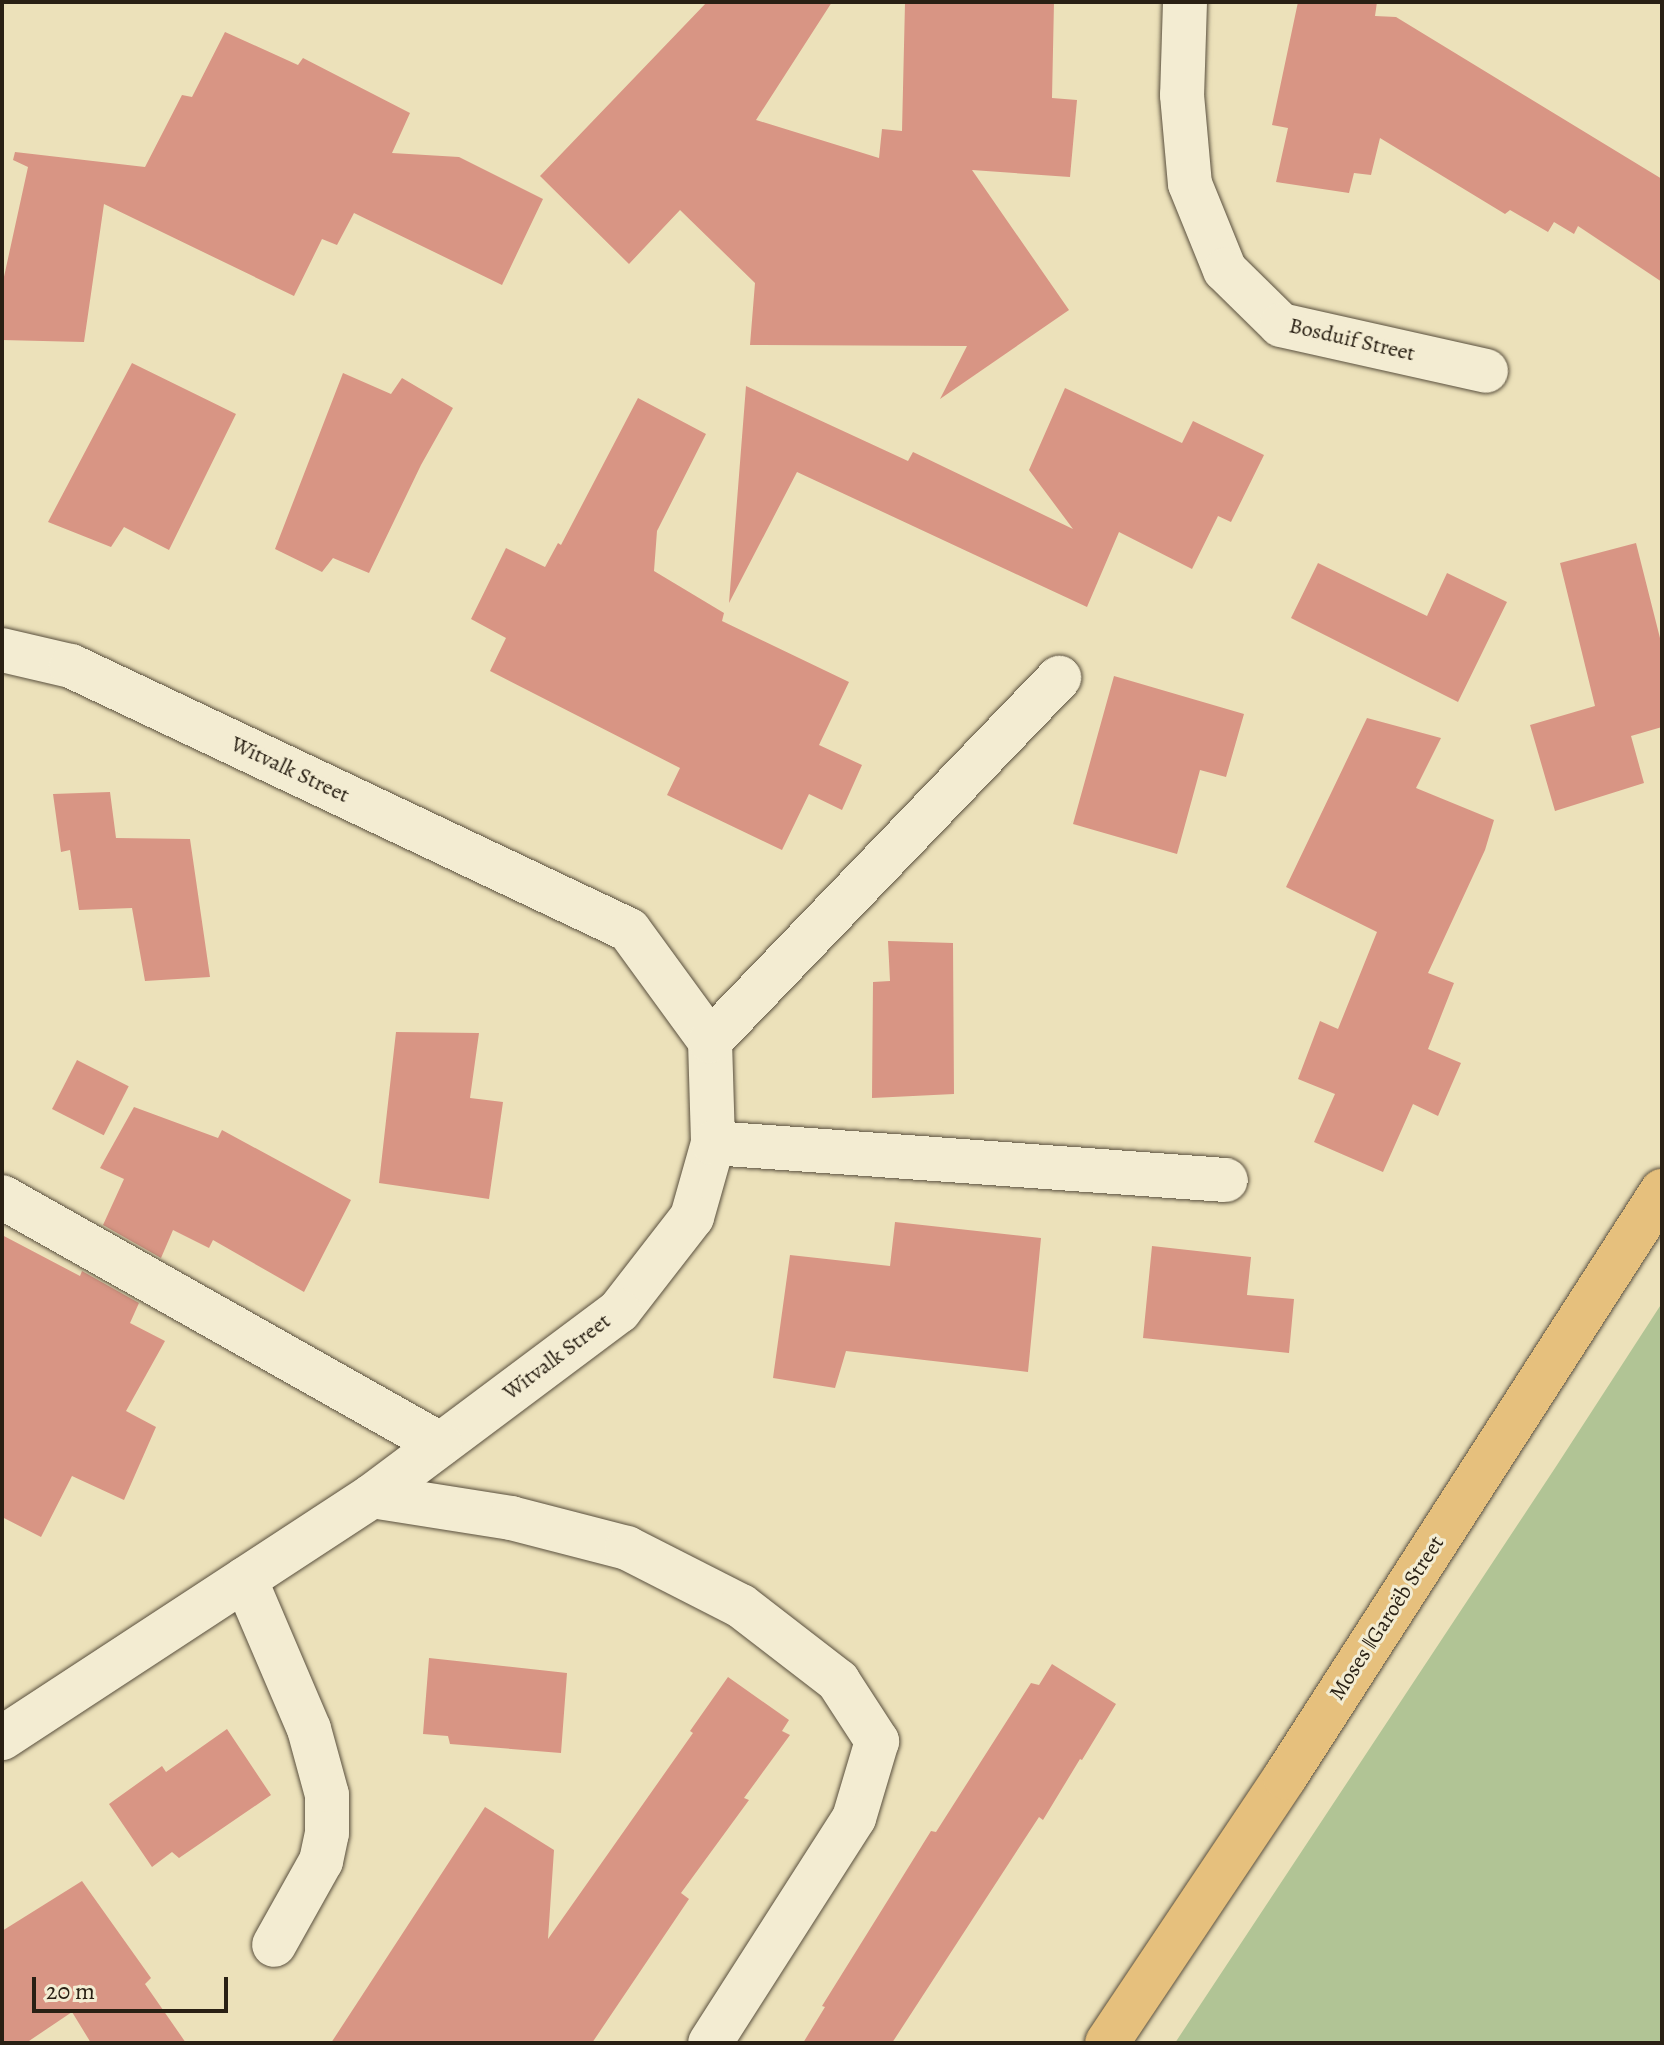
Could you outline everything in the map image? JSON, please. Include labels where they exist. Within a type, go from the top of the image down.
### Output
[{"type":"main road","name":"Moses ǁGaroëb Street","points":[[1107,2043],[1285,1777],[1662,1191]]},
{"type":"street","name":"Bosduif Street","points":[[1185,2],[1182,95],[1190,184],[1225,270],[1281,325],[1486,371]]},
{"type":"street","name":"Witvalk Street","points":[[2,650],[71,666],[629,930],[710,1041],[713,1143],[692,1217],[619,1311],[372,1496],[2,1738]]},
{"type":"street","points":[[710,1041],[1059,678]]},
{"type":"street","points":[[713,1143],[1226,1180]]},
{"type":"street","points":[[2,1197],[440,1444]]},
{"type":"street","points":[[372,1496],[511,1518],[627,1548],[741,1606],[838,1681],[877,1741],[854,1818],[710,2043]]},
{"type":"street","points":[[245,1579],[309,1729],[327,1795],[327,1833],[321,1861],[274,1945]]},
{"type":"green space","points":[[1662,1303],[1662,2043],[1175,2043],[1557,1465]]},
{"type":"building","points":[[707,2],[832,2],[756,120],[879,158],[882,129],[902,131],[905,3],[1054,2],[1052,98],[1077,100],[1070,177],[972,170],[1069,310],[940,399],[967,346],[750,345],[755,283],[680,210],[629,264],[540,176]]},
{"type":"building","points":[[1298,2],[1377,2],[1375,16],[1396,17],[1662,179],[1662,282],[1578,226],[1574,234],[1554,222],[1548,232],[1510,210],[1505,214],[1380,138],[1371,175],[1354,173],[1349,193],[1276,182],[1288,128],[1272,125]]},
{"type":"building","points":[[225,32],[298,65],[303,58],[410,113],[392,153],[459,157],[543,199],[502,285],[354,213],[337,245],[322,239],[294,296],[104,204],[84,342],[2,340],[2,286],[28,167],[13,160],[15,152],[145,167],[182,95],[192,97]]},
{"type":"building","points":[[132,363],[236,414],[169,550],[124,527],[111,547],[48,522]]},
{"type":"building","points":[[343,373],[391,394],[402,378],[453,408],[421,465],[369,573],[333,558],[322,572],[275,549]]},
{"type":"building","points":[[746,386],[908,461],[913,452],[1073,529],[1029,470],[1065,388],[1182,443],[1193,421],[1264,455],[1231,522],[1218,516],[1192,569],[1119,532],[1087,607],[797,472],[729,603]]},
{"type":"building","points":[[638,398],[706,434],[657,531],[654,571],[724,613],[722,621],[849,682],[819,745],[862,765],[842,810],[809,794],[782,850],[667,795],[680,768],[490,671],[506,638],[471,619],[506,548],[545,567],[558,543],[561,545]]},
{"type":"building","points":[[1636,543],[1662,646],[1662,727],[1631,736],[1644,783],[1555,811],[1530,725],[1595,706],[1560,563]]},
{"type":"building","points":[[1318,563],[1427,616],[1447,573],[1507,602],[1458,702],[1291,618]]},
{"type":"building","points":[[1114,676],[1244,714],[1226,777],[1200,770],[1177,854],[1073,824]]},
{"type":"building","points":[[1367,718],[1441,738],[1416,788],[1494,820],[1485,850],[1428,973],[1454,983],[1428,1049],[1461,1063],[1438,1116],[1413,1104],[1383,1172],[1314,1142],[1335,1094],[1298,1079],[1320,1021],[1338,1029],[1377,932],[1286,887]]},
{"type":"building","points":[[110,792],[116,838],[190,839],[210,977],[145,981],[132,908],[79,910],[70,850],[61,852],[53,794]]},
{"type":"building","points":[[888,941],[953,943],[954,1094],[872,1098],[873,982],[890,981]]},
{"type":"building","points":[[396,1032],[479,1033],[470,1098],[503,1102],[489,1199],[379,1183]]},
{"type":"building","points":[[77,1060],[129,1086],[104,1135],[52,1109]]},
{"type":"building","points":[[134,1107],[218,1138],[222,1130],[351,1200],[304,1292],[213,1240],[209,1248],[173,1230],[161,1258],[103,1225],[124,1179],[100,1168]]},
{"type":"building","points":[[895,1222],[1041,1238],[1028,1372],[846,1351],[835,1388],[773,1378],[790,1255],[890,1266]]},
{"type":"building","points":[[2,1235],[80,1276],[82,1271],[139,1303],[130,1323],[165,1341],[126,1411],[156,1427],[124,1500],[72,1476],[41,1537],[2,1517]]},
{"type":"building","points":[[1152,1246],[1251,1257],[1247,1295],[1294,1299],[1289,1353],[1143,1338]]},
{"type":"building","points":[[429,1658],[567,1673],[561,1753],[450,1744],[448,1736],[423,1734]]},
{"type":"building","points":[[1052,1664],[1116,1704],[1043,1820],[1039,1817],[892,2043],[803,2043],[825,2007],[822,2006],[931,1831],[936,1832],[1031,1683],[1039,1685]]},
{"type":"building","points":[[728,1677],[789,1720],[782,1731],[790,1735],[744,1798],[749,1800],[681,1893],[689,1899],[592,2043],[331,2043],[485,1807],[554,1850],[548,1939],[693,1733],[690,1731]]},
{"type":"building","points":[[227,1729],[271,1795],[179,1858],[172,1852],[152,1867],[109,1804],[162,1766],[166,1772]]},
{"type":"building","points":[[82,1881],[151,1978],[145,1984],[186,2043],[91,2043],[72,2012],[26,2043],[2,2043],[2,1931]]}]
